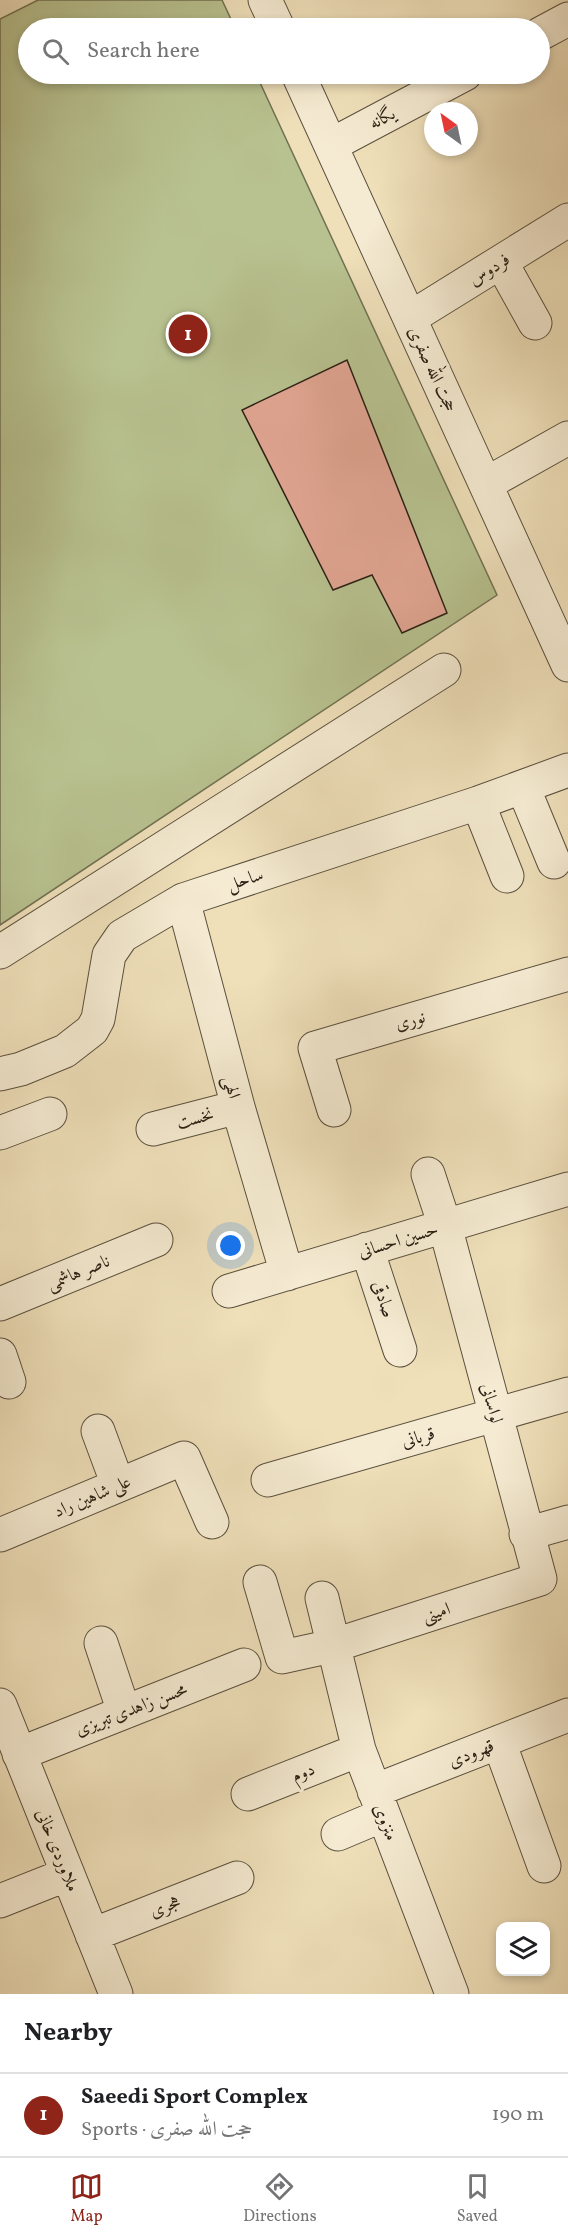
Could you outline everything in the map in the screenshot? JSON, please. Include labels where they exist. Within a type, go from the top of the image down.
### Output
[{"type":"street","points":[[265,0],[273,18]]},
{"type":"street","points":[[550,29],[568,19]]},
{"type":"street","name":"حجت الله صفری","points":[[303,84],[486,484],[560,628],[568,666]]},
{"type":"street","name":"یگانه","points":[[331,145],[446,84]]},
{"type":"street","name":"فردوس","points":[[410,318],[568,220]]},
{"type":"street","points":[[501,262],[535,323]]},
{"type":"street","points":[[486,484],[568,438]]},
{"type":"street","points":[[0,952],[444,670]]},
{"type":"street","name":"ساحل","points":[[0,1074],[21,1069],[65,1051],[92,1030],[98,1019],[109,955],[122,936],[183,900],[478,803],[568,770]]},
{"type":"street","points":[[523,787],[554,862]]},
{"type":"street","points":[[478,803],[507,876]]},
{"type":"street","name":"الهی","points":[[183,900],[238,1107],[287,1274]]},
{"type":"street","name":"نوری","points":[[334,1110],[315,1048],[568,974]]},
{"type":"street","name":"نخست","points":[[153,1129],[238,1107]]},
{"type":"street","points":[[0,1134],[50,1114]]},
{"type":"street","name":"لواسانی","points":[[428,1174],[445,1226],[526,1534],[540,1579]]},
{"type":"street","name":"حسین احسانی","points":[[229,1291],[568,1189]]},
{"type":"street","name":"ناصر هاشمی","points":[[0,1304],[156,1240]]},
{"type":"street","name":"صادقی","points":[[367,1249],[400,1350]]},
{"type":"street","name":"قربانی","points":[[268,1480],[568,1394]]},
{"type":"street","points":[[98,1431],[118,1485]]},
{"type":"street","name":"علی شاهین راد","points":[[0,1535],[184,1458],[212,1522]]},
{"type":"street","points":[[526,1534],[568,1522]]},
{"type":"street","name":"امینی","points":[[260,1582],[282,1657],[332,1646],[540,1579]]},
{"type":"street","name":"منزوی","points":[[322,1598],[358,1750],[379,1803],[443,1991]]},
{"type":"street","points":[[100,1643],[124,1712]]},
{"type":"street","name":"محسن زاهدی تبریزی","points":[[19,1754],[244,1665]]},
{"type":"street","name":"ملاوردی خانی","points":[[0,1705],[116,1994]]},
{"type":"street","name":"قهرودی","points":[[338,1834],[379,1803],[499,1742],[568,1714]]},
{"type":"street","points":[[499,1742],[544,1866]]},
{"type":"street","name":"دوم","points":[[248,1794],[358,1750]]},
{"type":"street","points":[[0,1901],[68,1874]]},
{"type":"street","name":"هجری","points":[[92,1935],[237,1878]]},
{"type":"green space","points":[[38,0],[222,0],[230,18],[18,18],[18,84],[261,84],[497,595],[0,925],[0,19]]},
{"type":"building","points":[[347,360],[447,613],[402,633],[372,575],[333,590],[242,410]]},
{"type":"place","name":"Saeedi Sport Complex","points":[[188,334]]}]
